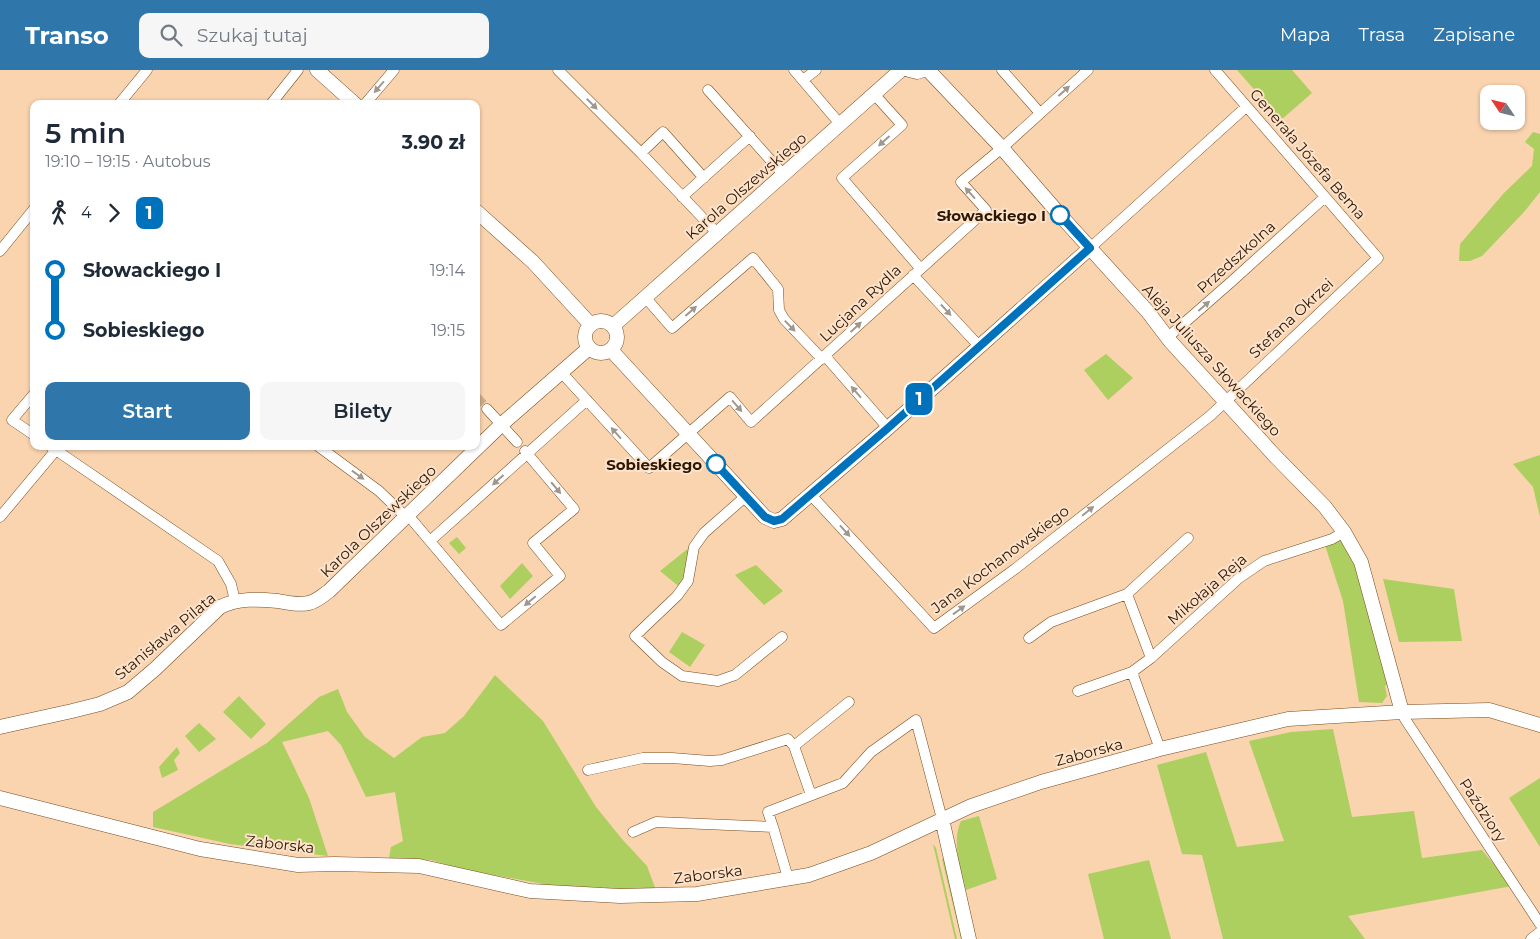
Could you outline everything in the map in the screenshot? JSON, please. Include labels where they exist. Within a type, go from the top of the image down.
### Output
[{"type":"street","points":[[122,100],[147,70]]},
{"type":"street","points":[[274,100],[298,70]]},
{"type":"street","points":[[317,70],[351,100]]},
{"type":"street","points":[[368,100],[394,70]]},
{"type":"street","points":[[558,70],[717,233]]},
{"type":"street","points":[[794,70],[840,124]]},
{"type":"street","points":[[803,80],[816,70]]},
{"type":"street","name":"Karola Olszewskiego","points":[[613,326],[901,70]]},
{"type":"street","points":[[909,70],[917,72],[923,70]]},
{"type":"street","name":"Aleja Juliusza Słowackiego","points":[[928,70],[1002,148],[1148,312],[1167,338],[1275,456],[1325,507],[1344,532],[1361,562],[1402,712]]},
{"type":"street","points":[[1002,70],[1040,113]]},
{"type":"street","points":[[1002,148],[1088,70]]},
{"type":"street","name":"Generała Józefa Bema","points":[[1215,70],[1378,258]]},
{"type":"street","points":[[708,90],[783,174]]},
{"type":"street","points":[[874,94],[902,126],[842,178],[979,346]]},
{"type":"street","points":[[611,350],[765,517],[774,521],[782,519],[888,428],[1246,107]]},
{"type":"street","points":[[641,153],[663,132],[704,178]]},
{"type":"street","points":[[682,197],[750,136]]},
{"type":"street","name":"Lucjana Rydla","points":[[688,432],[730,397],[751,422],[823,358],[986,210],[961,182],[1002,148]]},
{"type":"street","name":"Przedszkolna","points":[[1167,338],[1325,197]]},
{"type":"street","points":[[0,251],[30,214]]},
{"type":"street","points":[[480,215],[533,262],[591,325]]},
{"type":"street","points":[[645,296],[672,328],[753,258],[778,289],[779,310],[784,319],[888,428]]},
{"type":"street","name":"Stefana Okrzei","points":[[1225,401],[1378,258]]},
{"type":"street","points":[[595,322],[604,322],[613,326],[617,336],[611,350],[602,353],[589,348],[586,343],[586,333],[591,325],[595,322]]},
{"type":"street","name":"Karola Olszewskiego","points":[[480,445],[589,348]]},
{"type":"street","points":[[561,372],[649,468],[688,432]]},
{"type":"street","points":[[30,399],[12,420],[30,432]]},
{"type":"street","points":[[430,541],[526,452],[587,400]]},
{"type":"street","name":"Jana Kochanowskiego","points":[[812,495],[934,628],[1015,569],[1210,416],[1225,401]]},
{"type":"street","points":[[487,409],[517,442]]},
{"type":"street","points":[[0,517],[51,450]]},
{"type":"street","points":[[56,450],[218,561],[231,584],[235,601]]},
{"type":"street","points":[[323,450],[379,491],[406,515],[501,625],[560,576],[532,543],[574,509],[526,452]]},
{"type":"street","name":"Karola Olszewskiego","points":[[235,601],[262,599],[298,604],[318,600],[475,450]]},
{"type":"street","points":[[746,496],[704,533],[694,547],[688,581],[677,596],[635,636],[662,662],[682,676],[718,681],[735,676],[782,638]]},
{"type":"street","name":"Mikołaja Reja","points":[[1078,691],[1132,672],[1151,658],[1239,578],[1264,561],[1332,539],[1344,532]]},
{"type":"street","points":[[1030,638],[1051,622],[1127,594],[1188,538]]},
{"type":"street","points":[[1127,594],[1151,658]]},
{"type":"street","name":"Stanisława Pilata","points":[[0,727],[100,704],[128,692],[220,607],[235,601]]},
{"type":"street","points":[[1132,672],[1160,749]]},
{"type":"street","points":[[794,746],[849,702]]},
{"type":"street","name":"Zaborska","points":[[0,798],[200,849],[298,865],[419,866],[530,891],[620,896],[697,894],[809,875],[870,853],[971,806],[1041,782],[1160,749],[1288,719],[1402,712],[1489,710],[1540,725]]},
{"type":"street","name":"Paździory","points":[[1402,712],[1405,720],[1540,924]]},
{"type":"street","points":[[788,878],[768,812],[843,782],[871,752],[916,720],[942,819],[969,939]]},
{"type":"street","points":[[588,770],[643,758],[722,760],[788,739],[794,746],[811,795]]},
{"type":"street","points":[[633,832],[656,822],[773,827]]},
{"type":"street","points":[[1531,939],[1540,932]]},
{"type":"green space","points":[[1237,70],[1292,70],[1312,93],[1281,120]]},
{"type":"green space","points":[[1533,132],[1540,134],[1540,192],[1524,212],[1482,256],[1470,261],[1459,261],[1460,244],[1504,193],[1532,166],[1534,149],[1525,142]]},
{"type":"green space","points":[[1106,354],[1133,378],[1108,400],[1084,370]]},
{"type":"green space","points":[[1540,455],[1540,517],[1533,487],[1513,464]]},
{"type":"green space","points":[[457,537],[466,548],[459,554],[449,543]]},
{"type":"green space","points":[[1342,537],[1356,564],[1390,683],[1385,686],[1387,696],[1382,703],[1359,702],[1343,601],[1325,545]]},
{"type":"green space","points":[[700,539],[682,589],[660,571]]},
{"type":"green space","points":[[522,563],[533,576],[510,599],[500,586]]},
{"type":"green space","points":[[756,565],[783,591],[764,605],[735,575]]},
{"type":"green space","points":[[1383,579],[1454,589],[1462,641],[1399,642]]},
{"type":"green space","points":[[682,632],[705,645],[690,667],[669,652]]},
{"type":"green space","points":[[495,675],[543,721],[596,807],[647,866],[656,890],[602,887],[600,891],[555,888],[538,883],[461,869],[431,860],[389,858],[391,847],[403,841],[395,792],[366,797],[341,745],[328,731],[282,742],[309,798],[328,856],[230,844],[153,827],[153,812],[267,743],[319,697],[338,689],[347,712],[365,737],[394,758],[422,737],[445,733],[464,716]]},
{"type":"green space","points":[[239,696],[266,724],[251,739],[223,712]]},
{"type":"green space","points":[[199,723],[216,739],[199,752],[185,736]]},
{"type":"green space","points":[[1333,729],[1352,817],[1414,811],[1422,858],[1482,850],[1512,886],[1348,916],[1365,939],[1223,939],[1202,855],[1182,854],[1157,765],[1206,752],[1237,847],[1284,841],[1249,741],[1291,732]]},
{"type":"green space","points":[[177,747],[180,753],[174,760],[178,770],[162,778],[159,767]]},
{"type":"green space","points":[[1540,778],[1540,847],[1509,798]]},
{"type":"green space","points":[[979,816],[997,879],[966,890],[958,856],[958,829],[961,821]]},
{"type":"green space","points":[[933,844],[936,848],[957,939],[955,939]]},
{"type":"green space","points":[[942,859],[944,859],[963,939],[961,939]]},
{"type":"green space","points":[[1149,860],[1171,939],[1104,939],[1088,874]]},
{"type":"tunnel","points":[[480,401],[487,409]]},
{"type":"bus line","name":"1","points":[[716,464],[765,517],[774,521],[782,519],[812,495],[1090,248],[1060,215]]},
{"type":"place","name":"Słowackiego I","points":[[1060,215]]},
{"type":"place","name":"Sobieskiego","points":[[716,464]]}]
